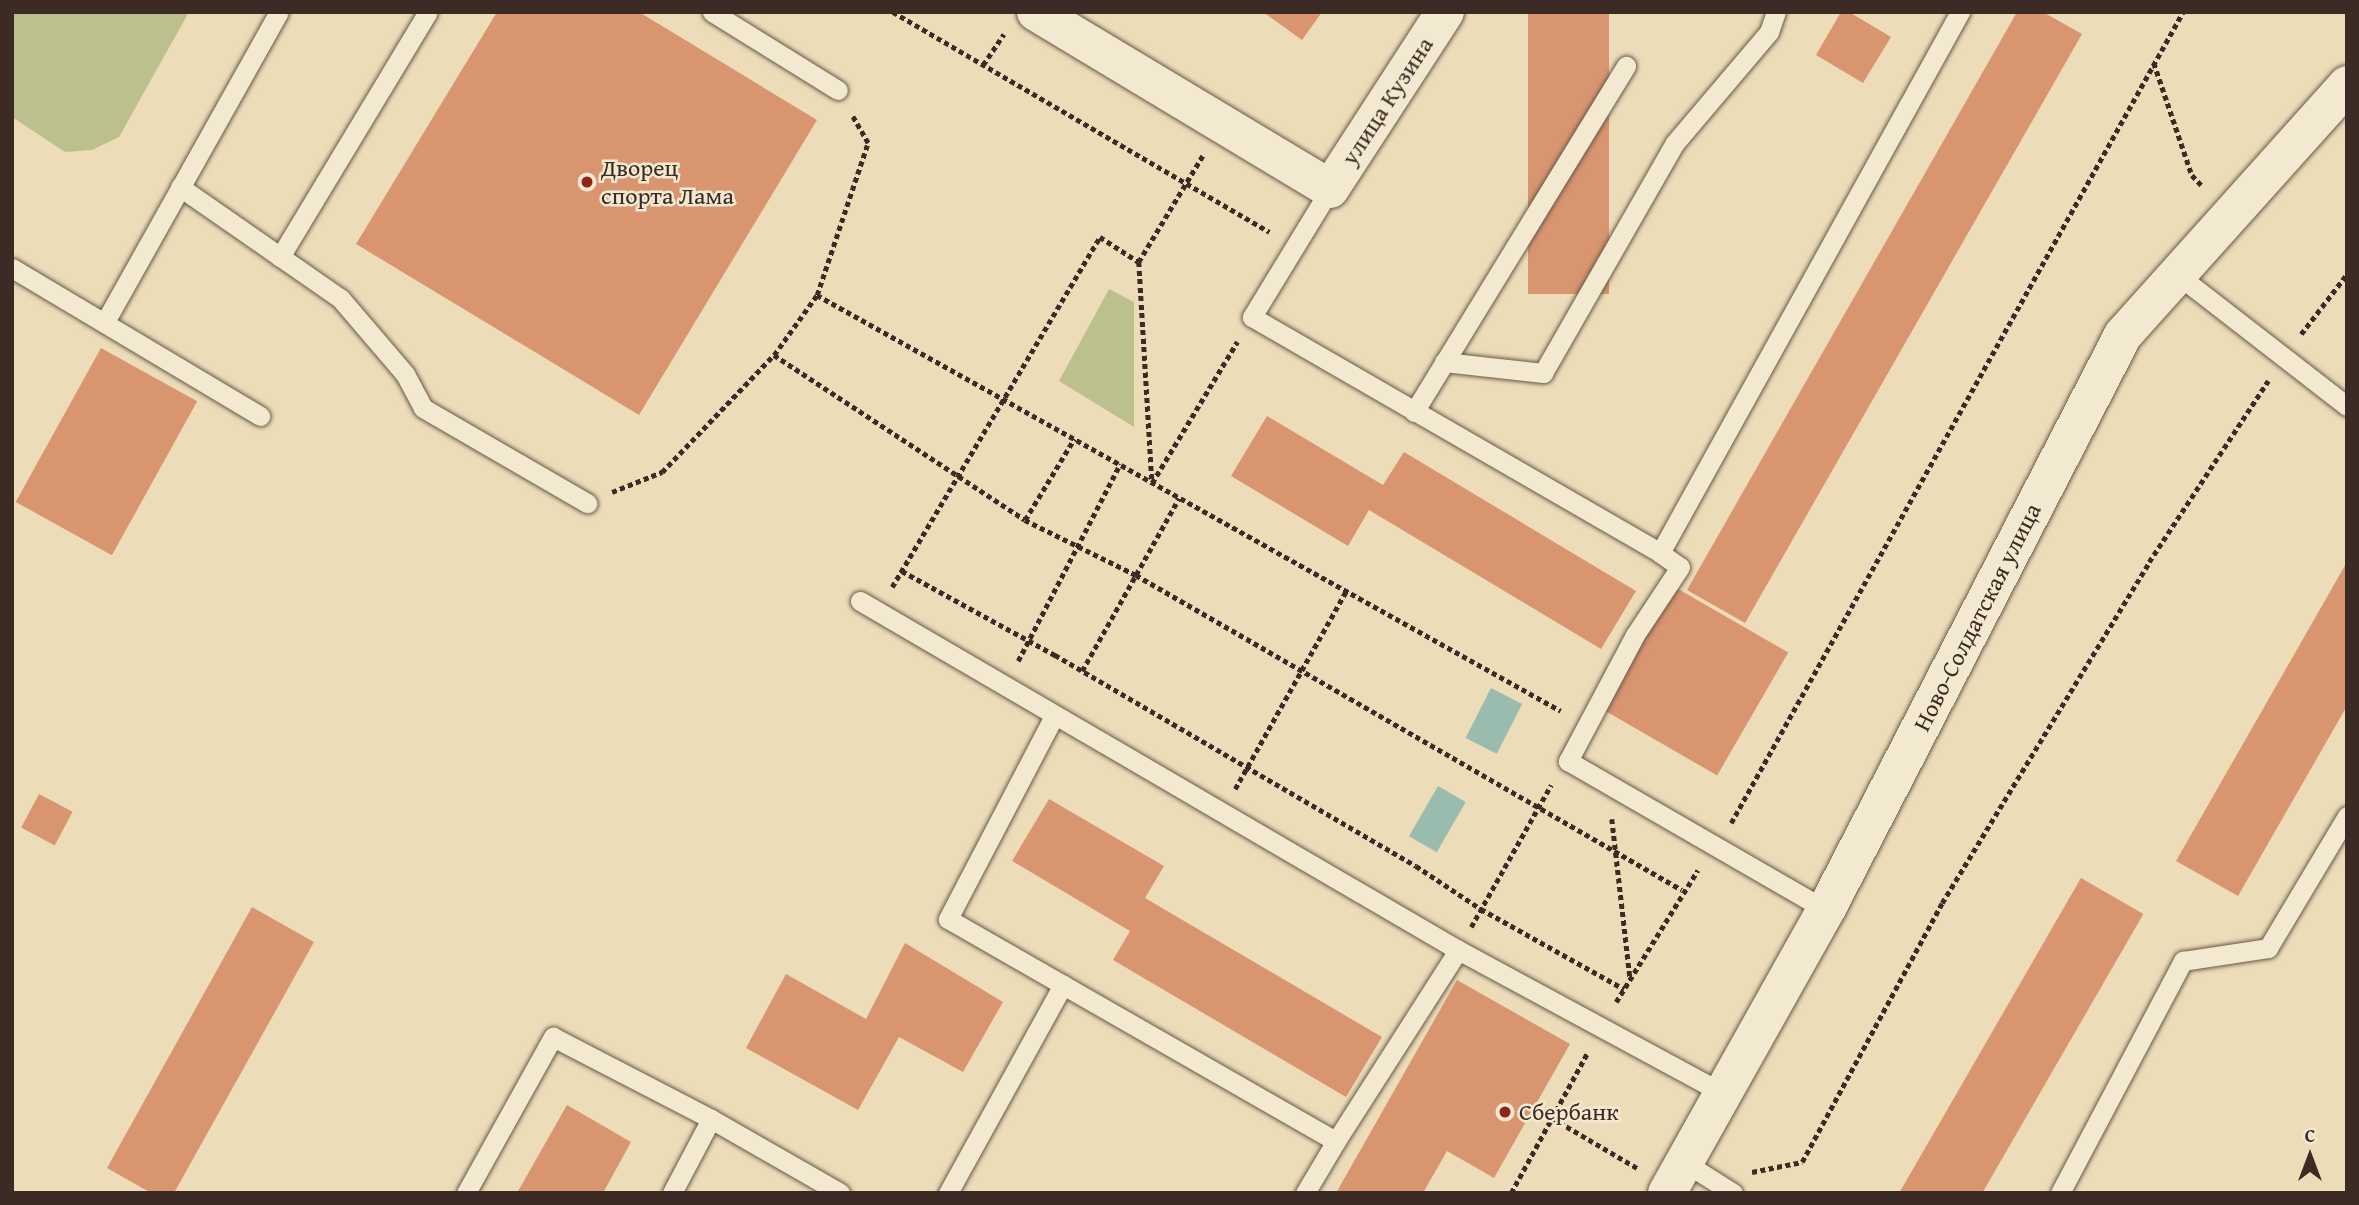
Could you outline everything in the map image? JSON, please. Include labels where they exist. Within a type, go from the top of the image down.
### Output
[{"type":"main road","name":"улица Кузина","points":[[1330,189],[1445,12]]},
{"type":"main road","points":[[1024,18],[1220,124],[1330,189]]},
{"type":"main road","name":"Ново-Солдатская улица","points":[[1684,1181],[1721,1092],[1826,911],[2123,335],[2347,85]]},
{"type":"lane","points":[[106,320],[279,12]]},
{"type":"lane","points":[[280,257],[428,12]]},
{"type":"lane","points":[[712,12],[838,90]]},
{"type":"lane","points":[[1444,362],[1543,373],[1674,144],[1769,32],[1776,12]]},
{"type":"lane","points":[[1660,553],[1960,12]]},
{"type":"lane","points":[[1414,412],[1626,66]]},
{"type":"lane","points":[[180,187],[340,298],[405,374],[423,408],[587,503]]},
{"type":"lane","points":[[1330,189],[1252,317],[1680,566],[1635,635],[1568,761],[1826,911]]},
{"type":"lane","points":[[12,268],[106,320],[260,416]]},
{"type":"lane","points":[[2178,275],[2347,406]]},
{"type":"lane","points":[[860,601],[1053,718],[1458,950],[1721,1092]]},
{"type":"lane","points":[[1053,718],[948,919],[1336,1141]]},
{"type":"lane","points":[[2060,1193],[2183,961],[2268,948],[2347,816]]},
{"type":"lane","points":[[1306,1193],[1336,1141],[1458,950]]},
{"type":"lane","points":[[948,1193],[1063,985]]},
{"type":"lane","points":[[466,1193],[553,1037],[712,1119],[840,1193]]},
{"type":"lane","points":[[672,1193],[712,1119]]},
{"type":"lane","points":[[1684,1181],[1733,1193]]},
{"type":"path","points":[[893,12],[1295,246]]},
{"type":"path","points":[[1717,848],[2183,12]]},
{"type":"path","points":[[983,65],[1024,18]]},
{"type":"path","points":[[2154,62],[2192,175],[2231,216]]},
{"type":"path","points":[[587,503],[662,472],[774,355],[817,295],[868,143],[838,90]]},
{"type":"path","points":[[1152,483],[1139,262],[1187,185],[1220,124]]},
{"type":"path","points":[[1139,262],[1100,237],[902,571],[1082,671],[1246,770],[1416,866],[1481,909],[1625,989]]},
{"type":"path","points":[[1552,1118],[1684,1181],[1802,1161],[1942,903],[2149,562],[2284,356],[2347,274]]},
{"type":"path","points":[[817,295],[1573,718]]},
{"type":"path","points":[[1152,483],[1252,317]]},
{"type":"path","points":[[774,355],[1025,520],[1136,575],[1537,809],[1682,890]]},
{"type":"path","points":[[1025,520],[1074,439]]},
{"type":"path","points":[[1029,643],[1119,464]]},
{"type":"path","points":[[1082,671],[1180,498]]},
{"type":"path","points":[[1221,814],[1346,591]]},
{"type":"path","points":[[1458,950],[1558,772]]},
{"type":"path","points":[[1612,787],[1613,850],[1630,978]]},
{"type":"green space","points":[[12,12],[189,12],[119,137],[92,150],[65,152],[12,117]]},
{"type":"green space","points":[[1109,289],[1134,302],[1134,427],[1059,381]]},
{"type":"shaded area","points":[[1491,688],[1522,704],[1497,754],[1466,738]]},
{"type":"shaded area","points":[[1438,786],[1466,802],[1437,852],[1409,836]]},
{"type":"building","name":"Дворец спорта Лама","points":[[497,12],[639,12],[817,120],[639,415],[356,244]]},
{"type":"building","points":[[1263,12],[1322,12],[1302,40]]},
{"type":"building","points":[[1528,12],[1609,12],[1609,294],[1528,294]]},
{"type":"building","points":[[1841,12],[1849,12],[1891,37],[1863,83],[1816,55]]},
{"type":"building","points":[[2017,12],[2043,12],[2082,34],[1745,623],[1687,590]]},
{"type":"building","points":[[101,348],[197,401],[112,555],[16,502]]},
{"type":"building","points":[[1267,416],[1383,485],[1404,452],[1636,591],[1601,649],[1369,510],[1348,546],[1231,476]]},
{"type":"building","points":[[2347,562],[2347,706],[2238,896],[2176,861]]},
{"type":"building","points":[[1673,586],[1788,653],[1717,775],[1602,709]]},
{"type":"building","points":[[39,794],[73,812],[55,845],[21,828]]},
{"type":"building","points":[[1049,799],[1164,866],[1145,898],[1382,1037],[1346,1097],[1113,960],[1130,931],[1012,861]]},
{"type":"building","points":[[2081,878],[2143,914],[1982,1193],[1900,1192]]},
{"type":"building","points":[[252,907],[314,942],[174,1193],[151,1193],[107,1168]]},
{"type":"building","points":[[905,943],[1003,1002],[963,1072],[899,1037],[858,1110],[746,1048],[786,974],[866,1019]]},
{"type":"building","points":[[1457,980],[1570,1044],[1494,1178],[1447,1151],[1423,1193],[1336,1193]]},
{"type":"building","points":[[567,1105],[631,1142],[603,1193],[517,1193]]},
{"type":"place","name":"Дворец спорта Лама","points":[[587,182]]},
{"type":"place","name":"Сбербанк","points":[[1505,1112]]}]
